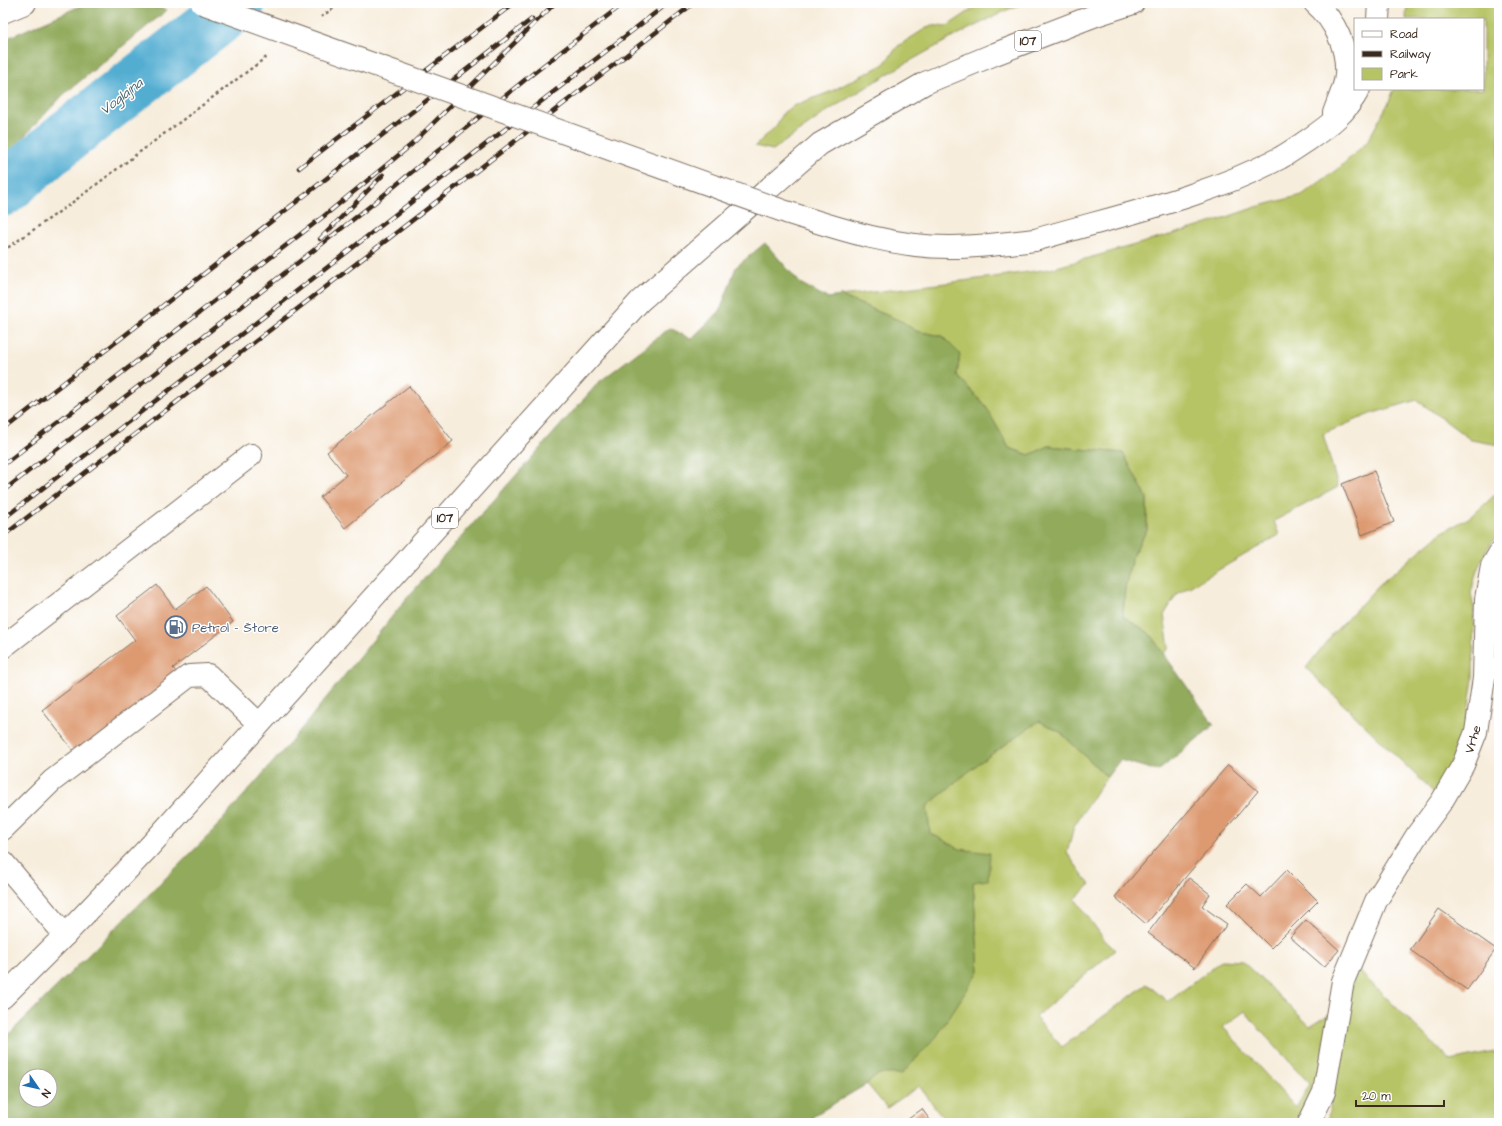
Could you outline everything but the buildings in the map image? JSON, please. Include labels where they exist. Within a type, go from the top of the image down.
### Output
[{"type":"street","points":[[3,12],[25,3]]},
{"type":"street","points":[[202,3],[837,229],[878,239],[952,248],[1035,240],[1175,200],[1242,176],[1281,157],[1331,124],[1353,99],[1358,90]]},
{"type":"street","name":"107","points":[[3,997],[148,848],[640,301],[820,144],[925,83],[1096,15],[1133,3]]},
{"type":"street","points":[[1315,3],[1329,18],[1339,36],[1346,57],[1346,76],[1342,93],[1333,114],[1321,131]]},
{"type":"street","points":[[1378,18],[1379,3]]},
{"type":"street","points":[[3,647],[252,455]]},
{"type":"street","name":"Vrhe","points":[[1309,1123],[1324,1092],[1342,981],[1376,901],[1418,835],[1442,801],[1463,765],[1476,732],[1484,678],[1486,599],[1492,566],[1499,554]]},
{"type":"street","points":[[3,829],[52,781],[189,676],[208,675],[259,724]]},
{"type":"street","points":[[3,862],[65,935]]},
{"type":"path","points":[[3,251],[81,196],[208,100]]},
{"type":"green space","points":[[87,3],[134,3],[167,10],[63,95],[3,159],[3,40]]},
{"type":"green space","points":[[978,3],[1024,3],[953,37],[901,66],[829,110],[773,150],[755,146],[776,126],[784,112],[795,105],[830,92],[884,64],[898,46],[931,25],[946,27],[974,8]]},
{"type":"green space","points":[[1407,3],[1499,3],[1499,445],[1471,440],[1417,400],[1370,414],[1323,434],[1338,487],[1274,521],[1279,535],[1177,594],[1164,615],[1169,648],[1163,654],[1149,633],[1123,616],[1125,588],[1133,554],[1147,530],[1147,498],[1123,453],[1049,446],[1030,455],[1009,448],[986,407],[957,375],[960,354],[942,336],[916,331],[903,322],[841,296],[1050,269],[1198,227],[1256,207],[1302,195],[1339,168],[1367,142],[1389,102],[1394,90],[1484,90],[1484,18],[1406,18]]},
{"type":"green space","points":[[765,243],[800,283],[827,298],[841,296],[903,322],[916,331],[942,336],[960,354],[957,375],[986,407],[1009,448],[1029,455],[1049,446],[1123,453],[1147,498],[1147,530],[1133,554],[1125,588],[1123,616],[1149,633],[1214,725],[1158,771],[1120,760],[1107,777],[1060,732],[1039,721],[979,763],[927,806],[930,833],[960,849],[990,853],[988,880],[973,882],[979,971],[937,1036],[902,1074],[879,1074],[867,1084],[813,1116],[813,1123],[3,1123],[3,1040],[211,833],[289,744],[407,598],[599,382],[670,328],[691,339],[720,311],[736,267]]},
{"type":"green space","points":[[1499,491],[1499,533],[1487,549],[1477,570],[1471,593],[1474,609],[1473,679],[1463,745],[1434,793],[1306,668],[1330,637],[1379,585],[1441,533],[1472,516]]},
{"type":"green space","points":[[1039,721],[1060,732],[1107,777],[1074,826],[1067,853],[1090,885],[1075,899],[1104,939],[1115,950],[1035,1017],[1062,1047],[1147,984],[1168,1002],[1222,960],[1242,961],[1310,1026],[1329,1014],[1318,1091],[1302,1123],[947,1123],[919,1086],[887,1108],[867,1084],[956,1006],[979,971],[973,882],[960,849],[929,833],[927,806],[979,763]],"holes":[[[1245,1011],[1261,1031],[1310,1084],[1296,1108],[1223,1027]]]},
{"type":"green space","points":[[1355,967],[1451,1061],[1499,1051],[1499,1123],[1327,1123]]},
{"type":"waterway","name":"Voglajna","points":[[3,190],[66,137],[239,3]]},
{"type":"railway","points":[[299,168],[514,3]]},
{"type":"railway","points":[[3,465],[324,216],[411,145],[555,3]]},
{"type":"railway","points":[[3,491],[369,207],[526,79],[624,3]]},
{"type":"railway","points":[[3,519],[668,3]]},
{"type":"railway","points":[[3,536],[694,3]]},
{"type":"railway","points":[[3,430],[532,19]]},
{"type":"railway","points":[[320,239],[383,175]]},
{"type":"place","name":"Petrol - Štore","points":[[176,627]]}]
